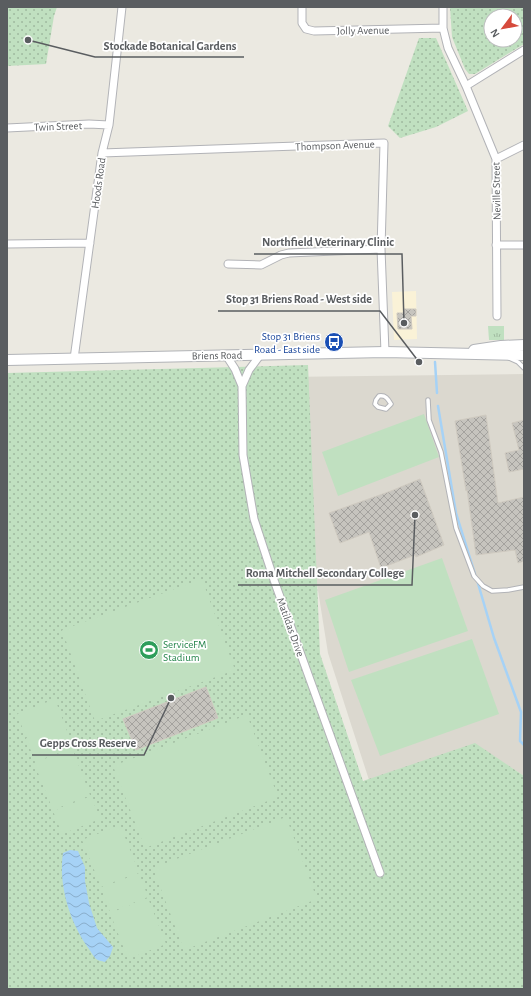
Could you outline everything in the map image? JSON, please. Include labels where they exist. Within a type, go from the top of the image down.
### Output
[{"type":"main road","name":"Briens Road","points":[[451,353],[501,346],[524,345]]},
{"type":"main road","name":"Briens Road","points":[[7,360],[385,352],[524,355]]},
{"type":"street","name":"Hoods Road","points":[[74,358],[102,153],[109,125],[122,7]]},
{"type":"street","name":"Jolly Avenue","points":[[302,7],[302,23],[306,29],[314,31],[443,28]]},
{"type":"street","name":"Neville Street","points":[[443,7],[443,28],[448,48],[466,86],[496,159],[497,316]]},
{"type":"street","points":[[466,86],[524,50]]},
{"type":"street","name":"Twin Street","points":[[7,128],[89,124],[109,125]]},
{"type":"street","name":"Thompson Avenue","points":[[102,153],[384,143],[382,249],[385,352]]},
{"type":"street","points":[[496,159],[524,145]]},
{"type":"street","points":[[7,244],[90,243]]},
{"type":"street","points":[[496,245],[524,245]]},
{"type":"street","points":[[228,264],[261,265],[281,255],[289,253],[382,249]]},
{"type":"street","name":"Matildas Drive","points":[[261,354],[249,370],[242,386],[243,455],[254,520],[277,590],[380,873]]},
{"type":"street","points":[[226,355],[242,386]]},
{"type":"lane","points":[[503,355],[518,362],[524,368]]},
{"type":"lane","points":[[379,396],[383,396],[389,400],[391,404],[386,409],[382,409],[375,404],[379,396]]},
{"type":"lane","points":[[428,400],[429,420],[441,452],[455,522],[474,576],[483,586],[492,590],[508,590],[524,587]]},
{"type":"shaded area","points":[[416,291],[417,339],[394,340],[392,292]]},
{"type":"shaded area","points":[[524,374],[524,776],[478,746],[369,780],[328,653],[284,377]]},
{"type":"green space","points":[[7,7],[57,7],[54,16],[46,64],[7,66]]},
{"type":"green space","points":[[450,7],[524,7],[523,45],[523,8],[483,8],[483,48],[517,48],[475,74],[469,74],[465,69],[452,37]]},
{"type":"green space","points":[[419,38],[436,38],[468,111],[436,127],[400,138],[388,126]]},
{"type":"green space","points":[[488,326],[504,326],[504,340],[489,340]]},
{"type":"green space","points":[[308,365],[320,654],[363,781],[475,743],[524,776],[524,989],[7,989],[7,373]]},
{"type":"green space","points":[[424,414],[439,457],[338,496],[322,452]]},
{"type":"green space","points":[[442,558],[468,631],[349,672],[325,600]]},
{"type":"green space","name":"ServiceFM Stadium","points":[[202,579],[235,670],[95,721],[62,630]]},
{"type":"green space","points":[[472,639],[499,714],[380,756],[351,680]]},
{"type":"green space","points":[[55,699],[73,747],[35,762],[26,738],[31,736],[26,737],[17,714]]},
{"type":"green space","points":[[247,715],[278,797],[145,848],[113,766]]},
{"type":"green space","points":[[72,748],[90,795],[53,810],[34,763]]},
{"type":"green space","points":[[91,796],[100,819],[62,834],[53,811]]},
{"type":"green space","points":[[286,817],[317,899],[184,950],[153,868]]},
{"type":"green space","points":[[120,825],[139,872],[101,887],[82,840]]},
{"type":"green space","points":[[139,873],[148,897],[110,912],[101,888]]},
{"type":"green space","points":[[148,898],[166,944],[128,959],[110,913]]},
{"type":"water","points":[[70,850],[78,851],[85,867],[85,881],[89,903],[97,928],[113,947],[110,956],[105,962],[96,959],[82,939],[71,916],[62,878],[63,853]]},
{"type":"building","points":[[404,309],[416,309],[416,316],[411,316],[412,329],[398,329],[397,313],[404,313]]},
{"type":"building","points":[[486,415],[498,503],[524,497],[524,561],[518,563],[515,550],[476,555],[455,421]]},
{"type":"building","points":[[524,420],[524,469],[509,472],[505,453],[519,450],[512,423]]},
{"type":"building","points":[[420,479],[444,545],[416,557],[415,555],[381,568],[369,532],[340,543],[329,513]]},
{"type":"building","points":[[206,687],[218,718],[136,750],[123,719]]},
{"type":"waterway","points":[[435,362],[437,393]]},
{"type":"waterway","points":[[438,406],[456,513],[475,574]]},
{"type":"waterway","points":[[477,580],[494,638],[521,712],[520,741],[524,745]]},
{"type":"place","name":"Stockade Botanical Gardens","points":[[28,40]]},
{"type":"place","name":"Northfield Veterinary Clinic","points":[[404,323]]},
{"type":"place","name":"Stop 31 Briens Road - East side","points":[[334,342]]},
{"type":"place","name":"Stop 31 Briens Road - West side","points":[[419,362]]},
{"type":"place","name":"Roma Mitchell Secondary College","points":[[415,515]]},
{"type":"place","name":"ServiceFM Stadium","points":[[149,650]]},
{"type":"place","name":"Gepps Cross Reserve","points":[[171,698]]}]
